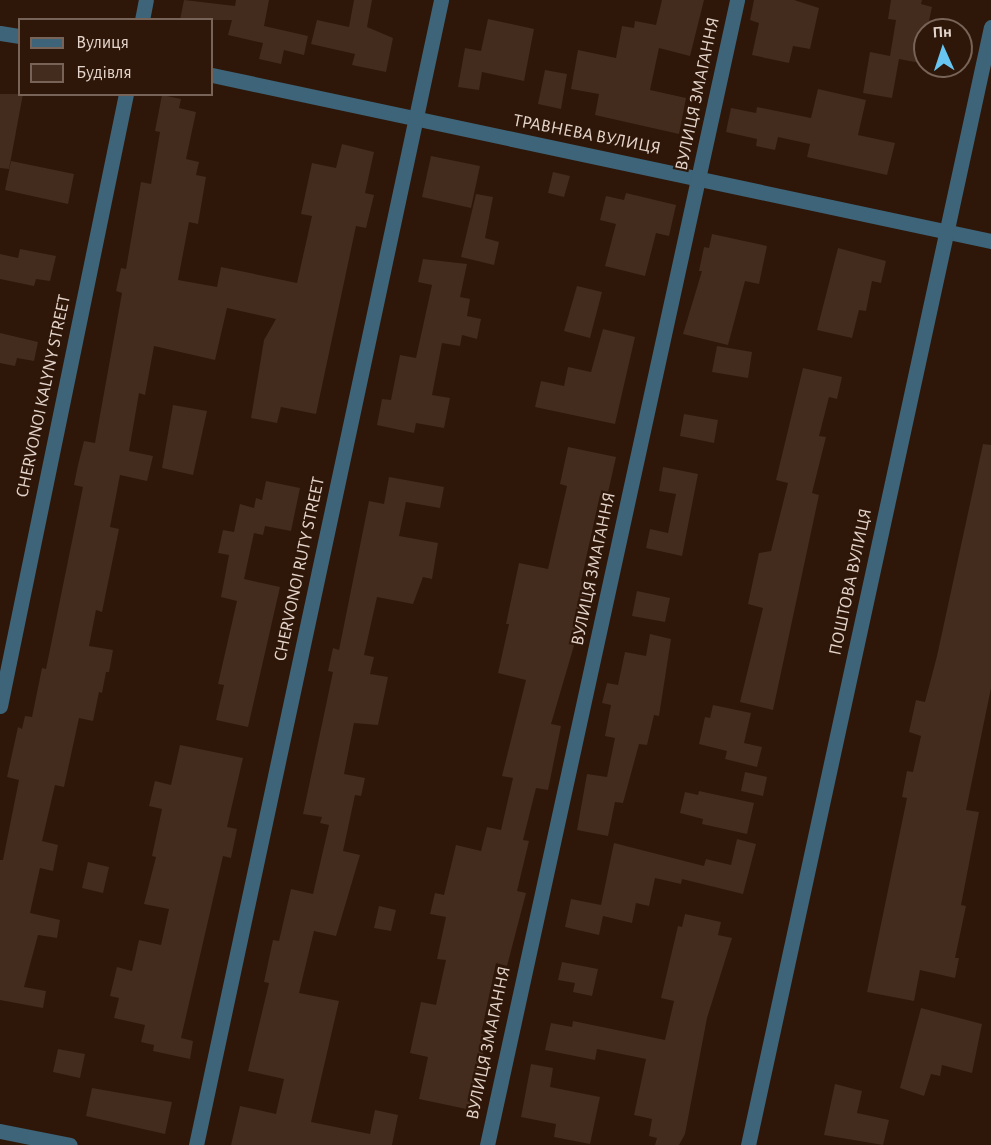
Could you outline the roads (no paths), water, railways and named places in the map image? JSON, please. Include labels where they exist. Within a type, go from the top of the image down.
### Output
[{"type":"street","points":[[142,18],[146,0]]},
{"type":"street","name":"CHERVONOI RUTY STREET","points":[[196,1145],[417,121],[441,0]]},
{"type":"street","name":"ВУЛИЦЯ ЗМАГАННЯ","points":[[487,1145],[737,0]]},
{"type":"street","name":"ПОШТОВА ВУЛИЦЯ","points":[[748,1145],[991,27]]},
{"type":"street","points":[[0,33],[18,36]]},
{"type":"street","name":"ТРАВНЕВА ВУЛИЦЯ","points":[[213,75],[417,121],[700,177],[991,241]]},
{"type":"street","name":"CHERVONOI KALYNY STREET","points":[[0,706],[126,96]]},
{"type":"street","points":[[0,1131],[70,1145]]}]
